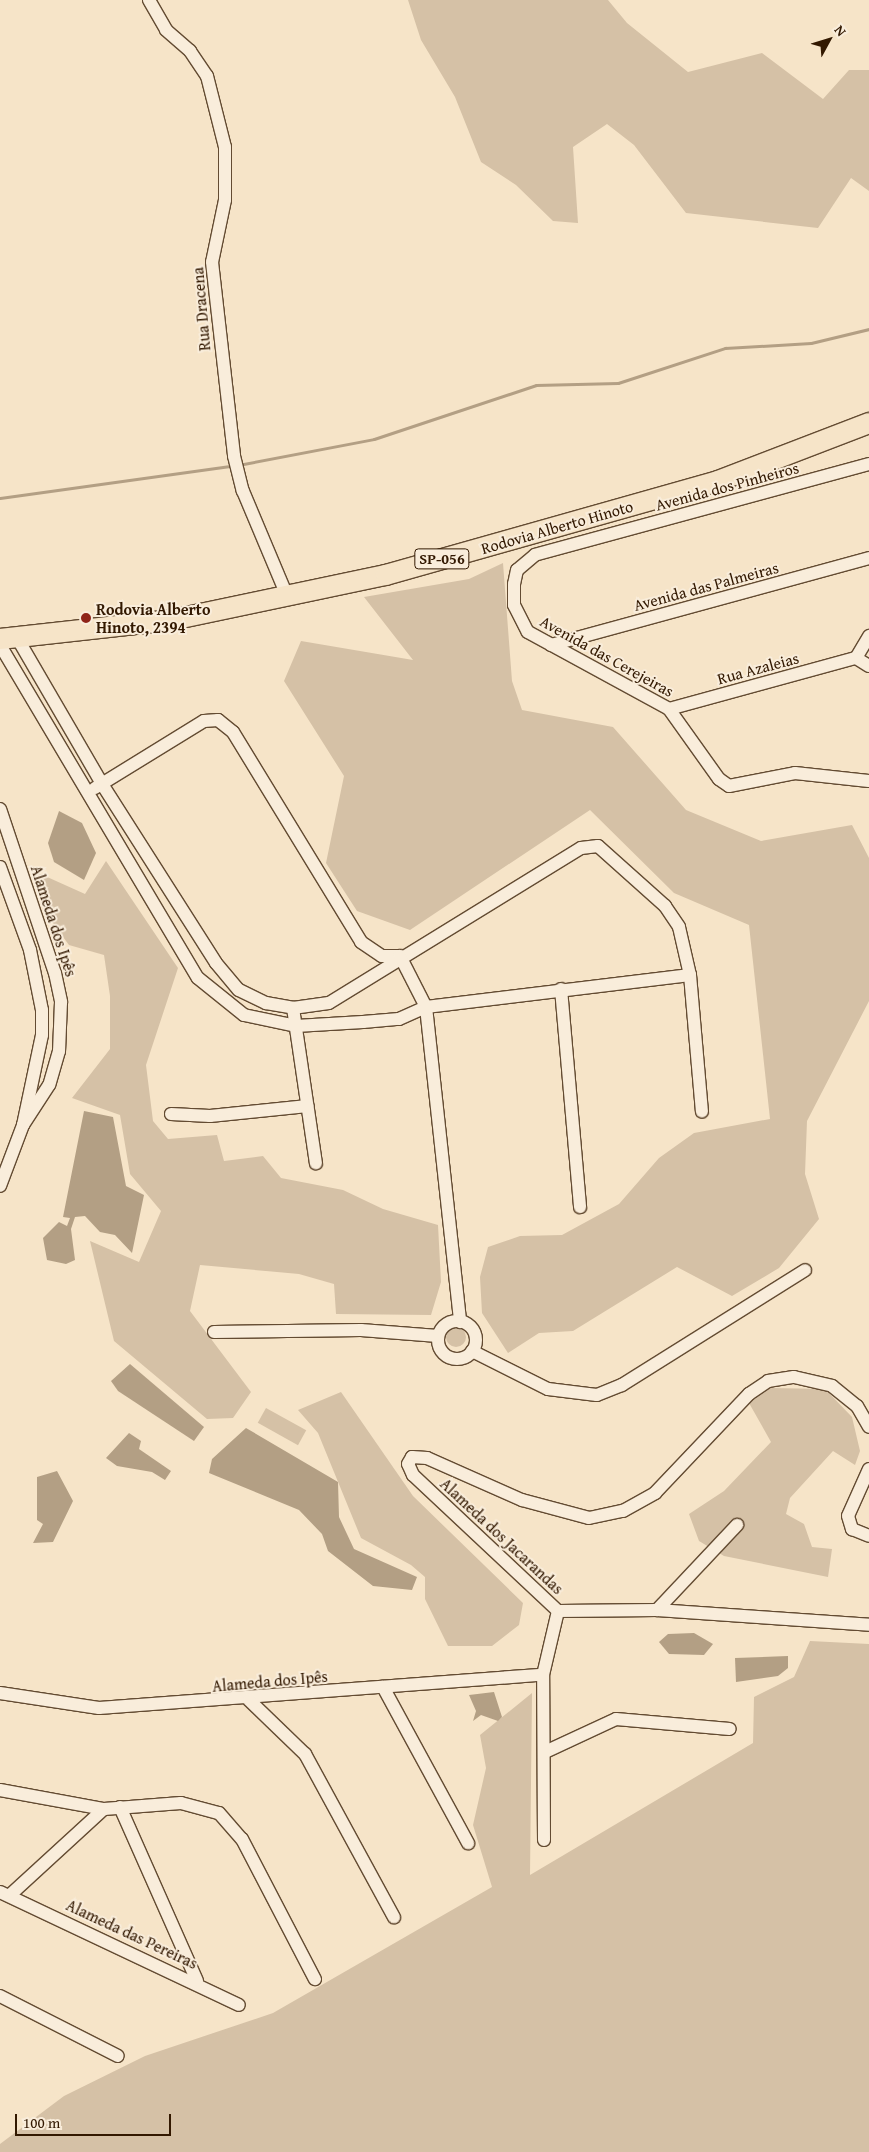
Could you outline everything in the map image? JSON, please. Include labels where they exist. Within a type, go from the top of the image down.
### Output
[{"type":"main road","name":"Rodovia Alberto Hinoto","points":[[5,640],[172,620],[288,598],[718,481],[869,423]]},
{"type":"street","name":"Rua Dracena","points":[[149,0],[166,30],[190,51],[207,76],[225,147],[224,200],[212,262],[234,456],[238,475],[288,598]]},
{"type":"street","name":"Avenida dos Pinheiros","points":[[535,555],[869,464]]},
{"type":"street","name":"Avenida das Cerejeiras","points":[[535,555],[517,570],[514,606],[528,632],[669,709],[719,779],[729,786],[794,773],[869,781]]},
{"type":"street","name":"Avenida das Palmeiras","points":[[551,645],[869,558]]},
{"type":"street","points":[[869,636],[856,658],[869,666]]},
{"type":"street","points":[[5,640],[59,713],[216,963],[239,990],[266,1003],[293,1008],[330,1003],[400,956],[590,845],[606,852],[674,917],[690,975],[702,1111]]},
{"type":"street","points":[[5,640],[44,724],[198,978],[244,1015],[296,1026],[399,1019],[426,1007],[561,989],[690,975]]},
{"type":"street","name":"Rua Azaleias","points":[[669,709],[856,658]]},
{"type":"street","points":[[44,724],[59,713]]},
{"type":"street","points":[[86,793],[204,721],[218,720],[233,732],[361,942],[382,956],[400,956]]},
{"type":"street","points":[[59,749],[75,738]]},
{"type":"street","name":"Alameda dos Ipês","points":[[0,809],[56,973],[60,1002],[61,1030],[54,1070],[40,1103],[22,1125]]},
{"type":"street","name":"Alameda dos Ipês","points":[[0,867],[32,958],[42,1010],[42,1036],[22,1125],[0,1186]]},
{"type":"street","points":[[400,956],[426,1007],[460,1322]]},
{"type":"street","points":[[561,989],[580,1207]]},
{"type":"street","points":[[293,1008],[316,1162]]},
{"type":"street","points":[[171,1114],[210,1116],[307,1106]]},
{"type":"street","points":[[472,1351],[548,1389],[597,1395],[622,1385],[805,1270]]},
{"type":"street","points":[[438,1336],[446,1324],[460,1322],[473,1330],[472,1351]]},
{"type":"street","points":[[214,1332],[361,1330],[438,1336]]},
{"type":"street","points":[[438,1336],[447,1356],[459,1359],[472,1351]]},
{"type":"street","name":"Alameda dos Jacarandas","points":[[558,1611],[547,1596],[471,1534],[413,1475],[408,1461],[427,1458],[561,1513],[607,1516],[655,1494],[748,1394],[768,1381],[815,1380],[857,1406]]},
{"type":"street","points":[[857,1406],[869,1418]]},
{"type":"street","points":[[857,1406],[869,1427]]},
{"type":"street","points":[[869,1469],[866,1487],[851,1507],[849,1524],[856,1533],[869,1536]]},
{"type":"street","points":[[657,1610],[737,1525]]},
{"type":"street","points":[[544,1840],[545,1752],[543,1675],[558,1611],[657,1610],[869,1625]]},
{"type":"street","name":"Alameda dos Ipês","points":[[0,1693],[99,1708],[248,1700],[383,1687],[543,1675]]},
{"type":"street","points":[[383,1687],[468,1843]]},
{"type":"street","points":[[248,1700],[305,1754],[394,1917]]},
{"type":"street","points":[[545,1752],[616,1719],[730,1729]]},
{"type":"street","points":[[0,1790],[104,1809],[181,1803],[219,1813],[242,1839],[315,1979]]},
{"type":"street","points":[[120,1807],[197,1981]]},
{"type":"street","points":[[5,1893],[104,1809]]},
{"type":"street","name":"Alameda das Pereiras","points":[[5,1893],[197,1981],[239,2005]]},
{"type":"street","points":[[0,1996],[118,2056]]},
{"type":"shaded area","points":[[408,0],[608,0],[627,23],[688,72],[762,53],[823,99],[849,70],[869,70],[869,191],[851,178],[818,228],[686,213],[634,145],[607,124],[573,147],[578,223],[553,221],[516,185],[481,162],[455,97],[421,40]]},
{"type":"shaded area","points":[[503,563],[512,681],[522,710],[613,727],[686,810],[761,841],[852,825],[869,858],[869,1001],[807,1121],[805,1174],[819,1219],[779,1268],[732,1296],[677,1267],[573,1331],[539,1333],[508,1353],[482,1313],[480,1277],[488,1247],[520,1236],[562,1235],[619,1204],[659,1158],[694,1133],[770,1119],[749,925],[674,893],[590,810],[410,930],[357,911],[326,863],[344,776],[284,681],[301,641],[413,660],[364,597],[469,579]]},
{"type":"shaded area","points":[[59,811],[82,823],[96,853],[84,880],[54,862],[48,843]]},
{"type":"shaded area","points":[[106,861],[178,968],[146,1065],[153,1121],[168,1139],[217,1135],[224,1161],[263,1156],[281,1178],[343,1190],[383,1209],[438,1225],[441,1282],[431,1315],[336,1314],[334,1284],[299,1274],[200,1265],[190,1311],[251,1392],[233,1418],[207,1419],[114,1341],[90,1241],[139,1262],[161,1211],[130,1174],[120,1115],[72,1098],[110,1049],[110,996],[104,955],[69,945],[52,922],[36,872],[85,894]]},
{"type":"shaded area","points":[[84,1111],[113,1117],[126,1186],[144,1195],[132,1253],[115,1235],[100,1232],[85,1216],[75,1217],[71,1229],[75,1260],[66,1264],[47,1260],[43,1238],[59,1222],[67,1226],[70,1218],[63,1217]]},
{"type":"shaded area","points":[[452,1327],[460,1327],[466,1333],[466,1341],[460,1347],[452,1347],[446,1341],[446,1333]]},
{"type":"shaded area","points":[[130,1364],[204,1427],[194,1441],[118,1391],[111,1381]]},
{"type":"shaded area","points":[[771,1388],[825,1389],[852,1417],[860,1451],[855,1465],[833,1451],[790,1498],[786,1514],[804,1524],[812,1547],[832,1549],[828,1577],[724,1556],[699,1541],[689,1514],[724,1491],[771,1442],[749,1403]]},
{"type":"shaded area","points":[[341,1392],[413,1496],[523,1603],[519,1625],[492,1646],[448,1646],[425,1599],[425,1577],[411,1565],[361,1538],[318,1433],[298,1410]]},
{"type":"shaded area","points":[[266,1408],[306,1430],[298,1445],[258,1423]]},
{"type":"shaded area","points":[[246,1428],[338,1482],[339,1517],[354,1549],[417,1577],[412,1590],[373,1586],[328,1551],[322,1534],[299,1510],[209,1473],[212,1459]]},
{"type":"shaded area","points":[[129,1433],[141,1441],[139,1449],[171,1471],[165,1480],[152,1472],[117,1466],[106,1458]]},
{"type":"shaded area","points":[[57,1471],[73,1501],[53,1542],[33,1543],[43,1524],[37,1520],[37,1477]]},
{"type":"shaded area","points":[[694,1633],[713,1644],[704,1655],[669,1654],[659,1642],[668,1634]]},
{"type":"shaded area","points":[[810,1641],[869,1644],[869,2152],[0,2152],[0,2144],[64,2096],[145,2056],[273,2013],[492,1887],[473,1825],[486,1768],[480,1735],[532,1693],[530,1875],[753,1743],[754,1697],[794,1677]]},
{"type":"shaded area","points":[[788,1656],[788,1668],[778,1676],[736,1682],[735,1658]]},
{"type":"shaded area","points":[[494,1692],[502,1717],[498,1721],[481,1715],[473,1721],[476,1711],[469,1695]]},
{"type":"waterway","points":[[238,465],[374,439],[536,385],[618,383],[725,348],[811,343],[869,329]]},
{"type":"waterway","points":[[0,498],[232,466]]},
{"type":"place","name":"Rodovia Alberto Hinoto, 2394","points":[[86,618]]}]
